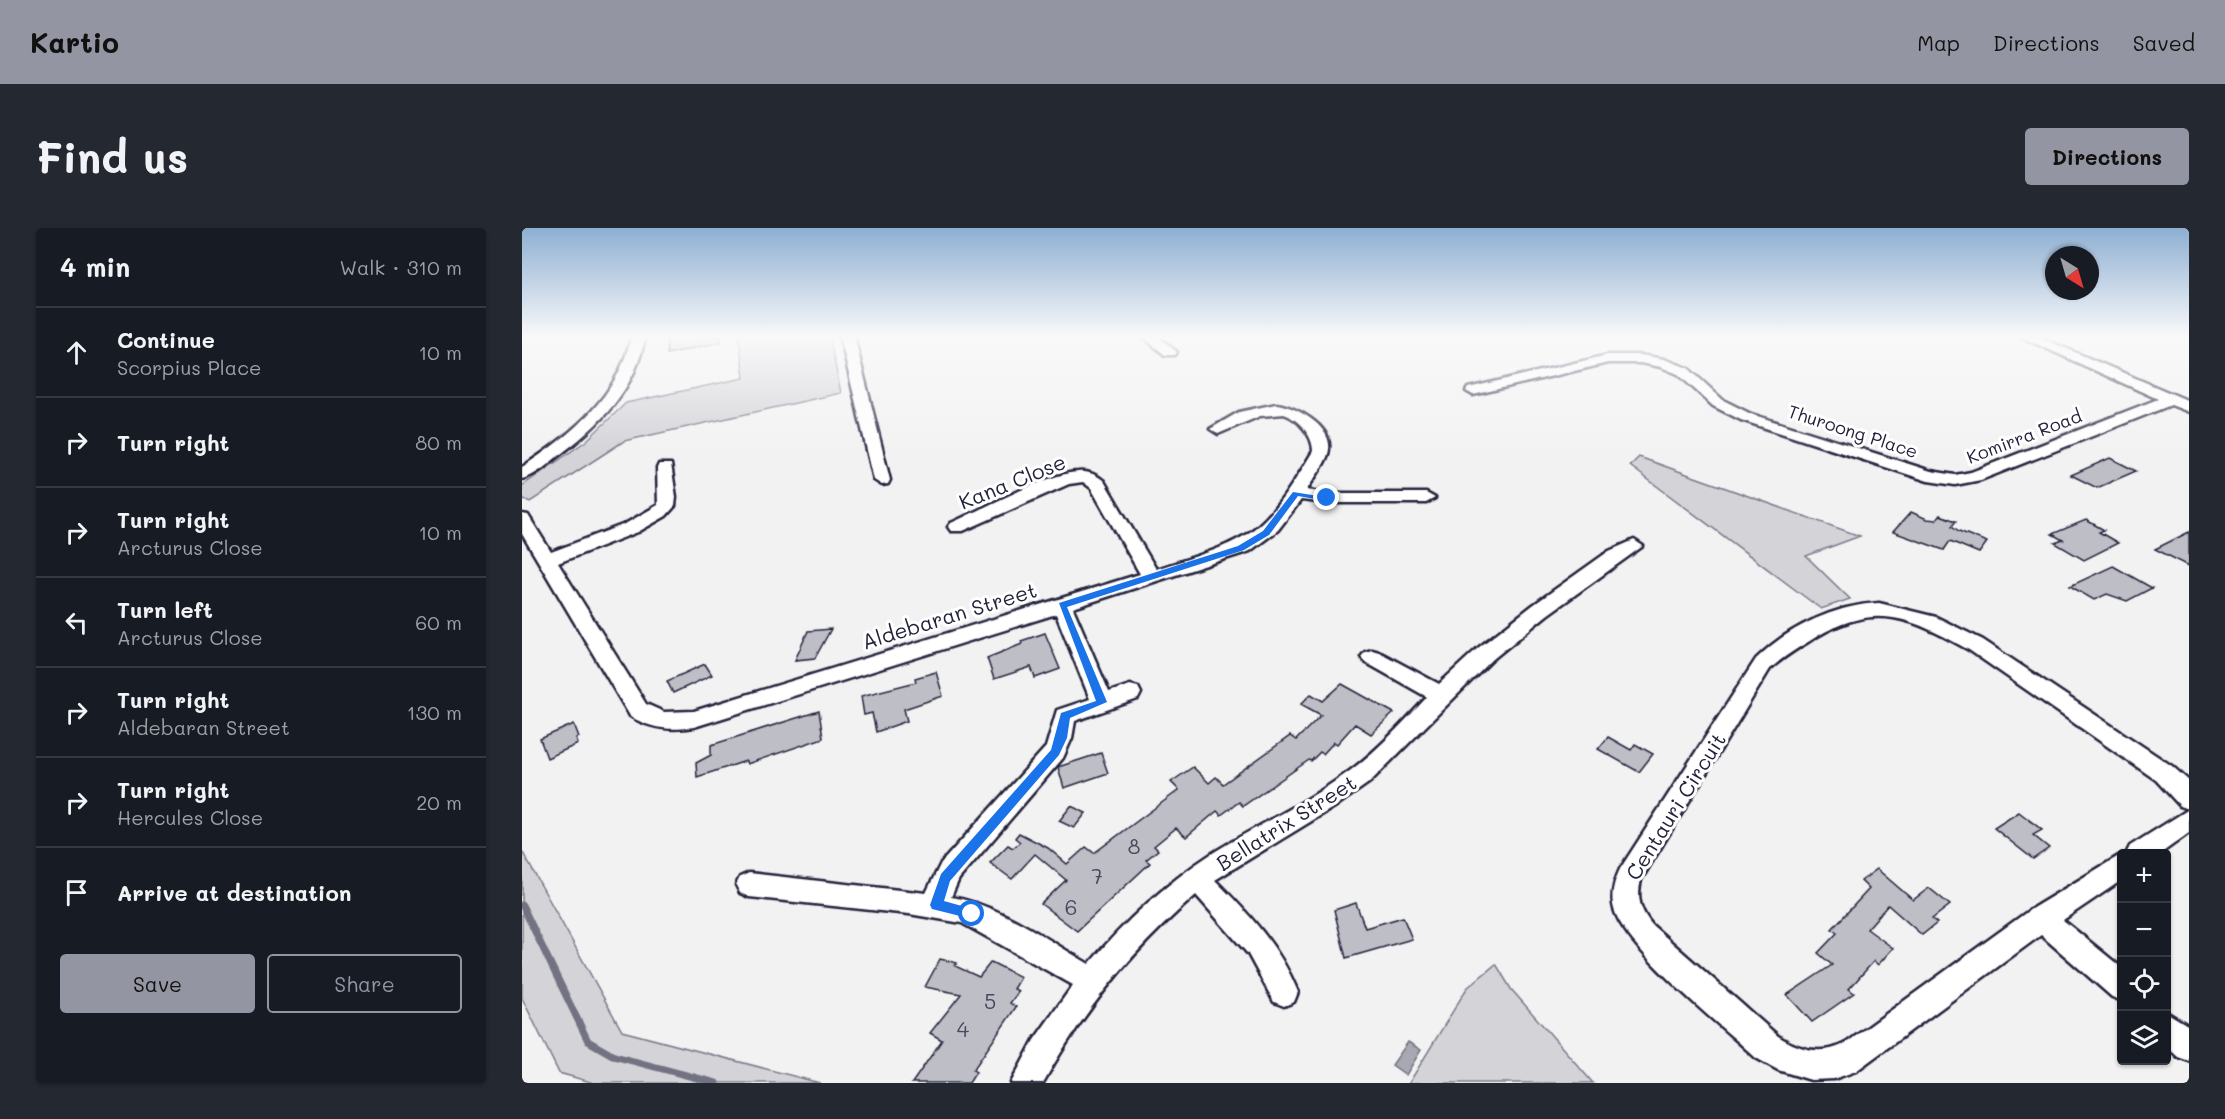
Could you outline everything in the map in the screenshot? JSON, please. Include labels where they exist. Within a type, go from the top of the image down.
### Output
[{"type":"street","points":[[522,474],[575,434],[616,392],[625,376]]},
{"type":"street","points":[[857,376],[882,480]]},
{"type":"street","name":"Thuroong Place","points":[[1473,391],[1537,376]]},
{"type":"street","name":"Thuroong Place","points":[[1688,376],[1718,403],[1746,417],[1928,476],[1957,480]]},
{"type":"street","points":[[2118,376],[2189,407]]},
{"type":"street","name":"Komirra Road","points":[[1957,480],[1975,476],[2171,399]]},
{"type":"street","name":"Aldebaran Street","points":[[522,519],[638,710],[648,718],[661,721],[694,719],[1250,544],[1279,519],[1322,448],[1316,434],[1298,415],[1282,410],[1268,410],[1233,420],[1218,429]]},
{"type":"street","points":[[547,560],[665,513],[668,501],[665,468]]},
{"type":"street","name":"Kana Close","points":[[957,527],[1063,480],[1087,473],[1098,484],[1151,577]]},
{"type":"street","points":[[1296,494],[1327,498],[1426,498]]},
{"type":"street","name":"Bellatrix Street","points":[[1026,1083],[1093,981],[1138,929],[1197,879],[1347,786],[1384,756],[1442,696],[1506,637],[1616,555],[1634,546]]},
{"type":"street","points":[[1062,605],[1102,702]]},
{"type":"street","name":"Centauri Circuit","points":[[2117,868],[2041,918],[1857,1054],[1833,1066],[1819,1067],[1789,1060],[1767,1047],[1647,939],[1629,914],[1625,891],[1629,877],[1763,664],[1788,644],[1836,618],[1857,612],[1879,610],[1908,615],[1947,630],[1976,645],[2164,773],[2178,784],[2189,799]]},
{"type":"street","points":[[1372,657],[1442,696]]},
{"type":"street","points":[[936,905],[942,884],[950,871],[1055,752],[1061,738],[1065,716],[1130,693]]},
{"type":"street","points":[[2146,849],[2189,819]]},
{"type":"street","points":[[1197,879],[1261,946],[1276,969],[1284,992]]},
{"type":"street","points":[[749,885],[936,905],[980,917],[1093,981]]},
{"type":"street","points":[[2041,918],[2117,984]]},
{"type":"street","points":[[2171,1030],[2189,1046]]},
{"type":"shaded area","points":[[744,376],[837,376],[841,393],[624,441],[530,502],[522,498],[522,486],[586,441],[626,403],[744,378]]},
{"type":"shaded area","points":[[1639,457],[1860,536],[1806,556],[1850,599],[1821,609],[1630,466]]},
{"type":"shaded area","points":[[522,851],[622,1031],[820,1083],[594,1083],[559,1073],[522,998]]},
{"type":"shaded area","points":[[1496,964],[1511,989],[1593,1083],[1409,1083],[1467,988]]},
{"type":"shaded area","points":[[1408,1042],[1421,1050],[1406,1075],[1392,1065]]},
{"type":"building","points":[[2110,458],[2136,471],[2097,488],[2071,475]]},
{"type":"building","points":[[1911,512],[1927,519],[1936,520],[1940,515],[1956,521],[1952,526],[1959,531],[1987,542],[1979,553],[1950,541],[1944,550],[1893,532]]},
{"type":"building","points":[[2086,520],[2104,530],[2099,532],[2118,543],[2084,560],[2055,543],[2063,540],[2052,534]]},
{"type":"building","points":[[2189,532],[2189,566],[2155,549]]},
{"type":"building","points":[[2113,566],[2152,588],[2127,601],[2107,594],[2094,600],[2070,586]]},
{"type":"building","points":[[831,629],[815,658],[795,660],[808,631]]},
{"type":"building","points":[[1045,633],[1060,669],[1035,678],[1031,667],[994,679],[987,658],[1022,644],[1021,641]]},
{"type":"building","points":[[705,664],[712,675],[673,693],[667,681]]},
{"type":"building","points":[[936,672],[943,696],[904,709],[907,721],[876,732],[872,713],[864,715],[861,696],[916,682],[915,678]]},
{"type":"building","points":[[1342,684],[1394,713],[1371,734],[1355,724],[1337,744],[1334,742],[1323,754],[1320,752],[1311,761],[1309,760],[1243,806],[1239,802],[1221,815],[1217,811],[1186,837],[1176,828],[1154,846],[1158,850],[1146,860],[1150,863],[1077,931],[1041,904],[1066,880],[1035,854],[1012,879],[990,863],[1008,845],[1013,848],[1020,842],[1015,838],[1019,833],[1048,848],[1067,864],[1086,847],[1094,853],[1179,790],[1171,782],[1193,767],[1209,783],[1216,777],[1223,784],[1290,736],[1296,740],[1321,715],[1301,704],[1311,694],[1323,701]]},
{"type":"building","points":[[819,711],[823,738],[747,764],[746,761],[697,777],[696,763],[711,755],[711,745]]},
{"type":"building","points":[[574,724],[579,737],[576,738],[578,744],[547,758],[540,739]]},
{"type":"building","points":[[1608,737],[1631,750],[1635,744],[1653,754],[1639,772],[1598,749]]},
{"type":"building","points":[[1101,753],[1108,773],[1064,788],[1058,767]]},
{"type":"building","points":[[1071,806],[1086,813],[1074,828],[1059,821]]},
{"type":"building","points":[[2019,812],[2042,830],[2033,835],[2049,848],[2033,859],[1994,828]]},
{"type":"building","points":[[1877,869],[1913,900],[1929,888],[1950,905],[1932,919],[1937,923],[1922,935],[1888,905],[1867,929],[1893,948],[1878,965],[1874,961],[1849,989],[1854,993],[1812,1022],[1787,995],[1832,965],[1818,953],[1837,933],[1832,929],[1869,889],[1861,881]]},
{"type":"building","points":[[1356,903],[1365,928],[1403,917],[1412,939],[1346,958],[1334,910]]},
{"type":"building","points":[[940,959],[957,963],[955,966],[979,977],[991,962],[1021,977],[1014,989],[1019,991],[1010,1003],[1016,1007],[973,1070],[976,1072],[969,1083],[912,1083],[942,1040],[930,1033],[961,994],[925,987]]},
{"type":"waterway","points":[[522,905],[588,1041],[614,1056],[716,1083]]},
{"type":"route","points":[[972,914],[936,905],[945,878],[1055,752],[1061,738],[1065,716],[1102,702],[1062,605],[1233,552],[1250,544],[1266,533],[1279,519],[1296,494],[1327,498]]}]
